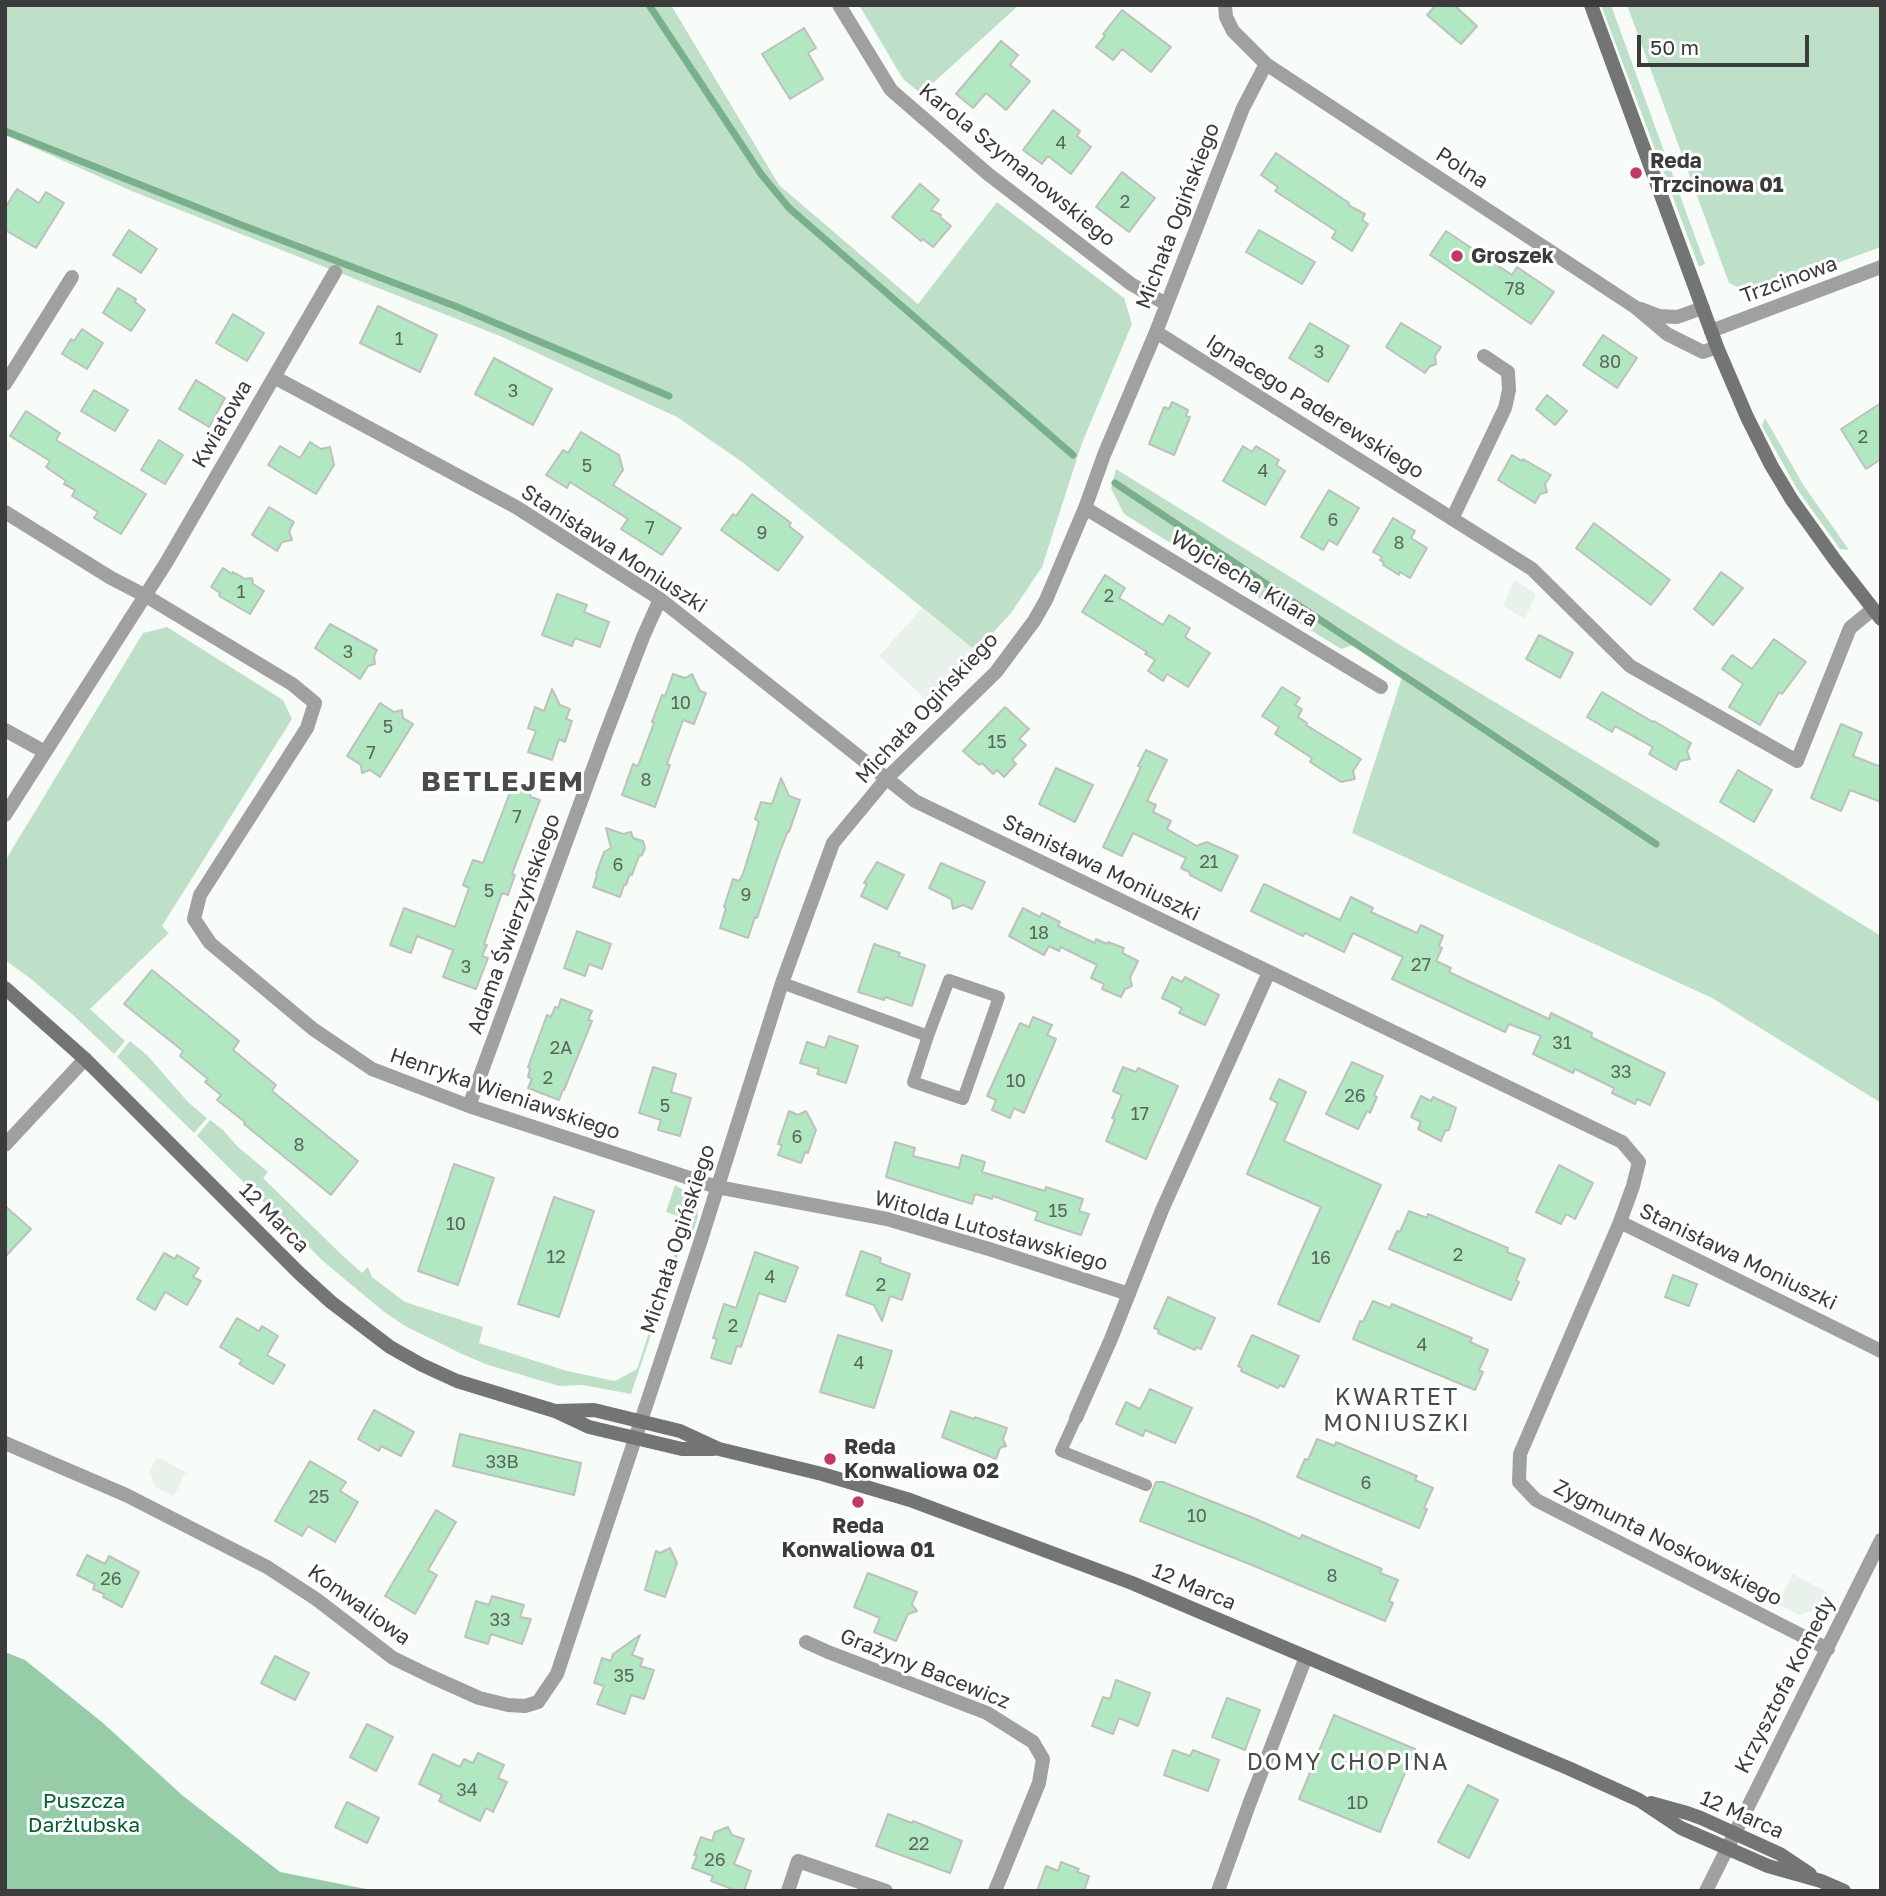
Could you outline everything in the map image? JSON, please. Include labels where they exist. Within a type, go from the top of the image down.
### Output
[{"type":"street","name":"Karola Szymanowskiego","points":[[839,5],[891,90],[988,174],[1131,284],[1166,304]]},
{"type":"street","points":[[1224,5],[1233,31],[1266,64]]},
{"type":"street","points":[[1591,5],[1717,347],[1746,417],[1785,489],[1811,528],[1877,614]]},
{"type":"street","name":"Michała Ogińskiego","points":[[641,1422],[782,983],[833,843],[886,779],[996,672],[1046,600],[1156,331],[1242,108],[1266,64]]},
{"type":"street","name":"Polna","points":[[1266,64],[1635,307],[1667,334],[1703,352],[1717,347]]},
{"type":"street","name":"Trzcinowa","points":[[1711,331],[1881,267]]},
{"type":"street","name":"Kwiatowa","points":[[5,815],[146,596],[335,272]]},
{"type":"street","points":[[5,384],[72,277]]},
{"type":"street","name":"Polna","points":[[1635,307],[1659,316],[1677,317],[1703,308]]},
{"type":"street","name":"Ignacego Paderewskiego","points":[[1156,331],[1532,569],[1630,666],[1797,761],[1850,628],[1877,614]]},
{"type":"street","points":[[1452,519],[1505,408],[1509,390],[1508,372],[1484,356]]},
{"type":"street","name":"Stanisława Moniuszki","points":[[274,377],[516,507],[660,599],[915,801],[1622,1142],[1639,1162],[1620,1222],[1881,1351]]},
{"type":"street","name":"Wojciecha Kilara","points":[[1085,508],[1381,687]]},
{"type":"street","points":[[5,512],[110,578],[146,596]]},
{"type":"street","name":"Henryka Wieniawskiego","points":[[146,596],[292,684],[315,703],[307,728],[200,895],[194,919],[210,943],[322,1036],[372,1069],[469,1106],[717,1188]]},
{"type":"street","name":"Adama Świerzyńskiego","points":[[469,1106],[643,637],[660,599]]},
{"type":"street","points":[[5,730],[45,752]]},
{"type":"street","name":"Witolda Lutosławskiego","points":[[1076,1418],[1162,1210],[1269,972]]},
{"type":"street","name":"12 Marca","points":[[5,988],[85,1059],[299,1273],[360,1325],[422,1365],[457,1381],[555,1411],[589,1427],[682,1449],[719,1449],[822,1474],[910,1500],[1132,1583],[1639,1800],[1687,1813],[1735,1833],[1780,1854],[1821,1881]]},
{"type":"street","points":[[5,1145],[85,1059]]},
{"type":"street","name":"Witolda Lutosławskiego","points":[[717,1188],[887,1219],[1129,1294]]},
{"type":"street","name":"Zygmunta Noskowskiego","points":[[1620,1222],[1520,1454],[1519,1482],[1536,1500],[1828,1648]]},
{"type":"street","name":"12 Marca","points":[[555,1411],[594,1410],[687,1432],[719,1449]]},
{"type":"street","name":"Konwaliowa","points":[[5,1443],[126,1495],[267,1567],[316,1599],[393,1658],[479,1698],[525,1706],[538,1702],[557,1674],[641,1422]]},
{"type":"street","name":"Krzysztofa Komedy","points":[[1706,1891],[1881,1540]]},
{"type":"street","name":"Grażyny Bacewicz","points":[[806,1642],[987,1713],[1033,1742],[1043,1759],[1039,1783],[995,1891]]},
{"type":"street","points":[[1218,1891],[1306,1657]]},
{"type":"street","name":"12 Marca","points":[[1639,1800],[1681,1828],[1727,1849],[1775,1869],[1821,1881],[1844,1891]]},
{"type":"street","points":[[788,1891],[798,1861],[886,1891]]},
{"type":"lane","points":[[948,980],[999,997],[963,1099],[913,1082],[928,1036],[948,980]]},
{"type":"lane","points":[[782,983],[928,1036]]},
{"type":"lane","name":"Witolda Lutosławskiego","points":[[1076,1418],[1061,1451],[1146,1485]]},
{"type":"shaded area","points":[[1514,580],[1536,594],[1525,619],[1503,606]]},
{"type":"shaded area","points":[[922,608],[976,651],[930,703],[879,656]]},
{"type":"shaded area","points":[[157,1457],[186,1472],[174,1496],[155,1487],[150,1471]]},
{"type":"shaded area","points":[[1793,1574],[1828,1593],[1821,1608],[1799,1615],[1777,1604]]},
{"type":"green space","points":[[5,5],[671,5],[779,185],[918,304],[997,202],[1124,298],[1132,324],[1082,443],[1042,567],[1011,613],[976,651],[742,462],[677,417],[500,336],[134,192],[5,135]]},
{"type":"green space","points":[[859,5],[1019,5],[921,94],[903,79]]},
{"type":"green space","points":[[1601,5],[1611,5],[1705,264],[1699,267]]},
{"type":"green space","points":[[1627,5],[1881,5],[1881,247],[1752,294],[1729,283]]},
{"type":"green space","points":[[1765,418],[1804,486],[1849,550],[1840,549],[1797,489],[1762,426]]},
{"type":"green space","points":[[1116,469],[1410,651],[1881,936],[1881,1103],[1712,998],[1352,833],[1404,671],[1360,643],[1341,649],[1124,514],[1111,488]]},
{"type":"green space","points":[[167,627],[283,700],[292,719],[162,926],[169,933],[90,1009],[125,1041],[114,1054],[72,1014],[5,960],[5,861],[143,633]]},
{"type":"green space","points":[[130,1041],[147,1055],[188,1102],[207,1118],[194,1133],[117,1057]]},
{"type":"green space","points":[[210,1120],[268,1172],[263,1178],[341,1254],[362,1273],[368,1267],[372,1277],[405,1302],[483,1327],[479,1343],[567,1371],[615,1381],[637,1369],[686,1219],[666,1212],[675,1185],[691,1194],[697,1202],[698,1217],[690,1240],[684,1238],[631,1394],[583,1385],[559,1386],[488,1365],[405,1326],[324,1262],[197,1136]]},
{"type":"green space","name":"Puszcza Darżlubska","points":[[5,1652],[25,1660],[103,1723],[182,1795],[280,1872],[376,1891],[5,1891]]},
{"type":"building","points":[[1436,5],[1454,5],[1477,26],[1461,44],[1427,15]]},
{"type":"building","points":[[1122,10],[1171,47],[1151,72],[1122,49],[1113,60],[1096,47]]},
{"type":"building","points":[[804,28],[816,48],[808,53],[823,79],[790,99],[762,54]]},
{"type":"building","points":[[1001,41],[1018,55],[1010,65],[1030,81],[1006,110],[986,93],[973,108],[956,94]]},
{"type":"building","points":[[1053,110],[1080,131],[1077,136],[1091,147],[1071,174],[1048,156],[1042,164],[1023,150]]},
{"type":"building","points":[[1276,153],[1349,203],[1348,205],[1365,214],[1362,220],[1368,224],[1352,251],[1332,238],[1336,231],[1275,191],[1278,187],[1261,175]]},
{"type":"building","points":[[1122,172],[1155,198],[1129,232],[1096,207]]},
{"type":"building","points":[[920,184],[939,200],[931,210],[941,215],[951,226],[933,247],[923,239],[921,241],[892,217]]},
{"type":"building","points":[[17,189],[39,203],[46,192],[64,203],[36,248],[5,230],[5,208]]},
{"type":"building","points":[[129,230],[157,249],[141,273],[113,255]]},
{"type":"building","points":[[1259,230],[1315,262],[1302,284],[1246,252]]},
{"type":"building","points":[[1446,231],[1512,275],[1517,267],[1554,292],[1531,324],[1430,255]]},
{"type":"building","points":[[118,288],[136,299],[135,302],[145,310],[131,331],[103,313]]},
{"type":"building","points":[[378,306],[437,335],[420,372],[360,343]]},
{"type":"building","points":[[233,314],[264,333],[247,361],[216,343]]},
{"type":"building","points":[[1310,323],[1349,346],[1328,382],[1289,358]]},
{"type":"building","points":[[1401,323],[1441,347],[1435,356],[1436,364],[1429,367],[1425,373],[1386,347]]},
{"type":"building","points":[[82,329],[103,343],[87,369],[62,354],[71,339],[74,341]]},
{"type":"building","points":[[1603,335],[1637,358],[1617,388],[1583,365]]},
{"type":"building","points":[[494,358],[552,389],[533,425],[475,394]]},
{"type":"building","points":[[196,380],[225,398],[209,427],[179,409]]},
{"type":"building","points":[[94,390],[128,410],[115,431],[81,411]]},
{"type":"building","points":[[1547,395],[1567,411],[1555,425],[1536,409]]},
{"type":"building","points":[[1172,402],[1188,410],[1186,416],[1190,417],[1174,455],[1149,444],[1164,407],[1169,409]]},
{"type":"building","points":[[1881,403],[1881,459],[1866,469],[1841,429]]},
{"type":"building","points":[[26,411],[60,433],[56,440],[146,494],[121,534],[94,518],[98,512],[72,496],[75,490],[64,484],[66,481],[46,467],[50,461],[10,436]]},
{"type":"building","points":[[581,432],[619,455],[623,470],[613,485],[681,528],[662,555],[621,529],[628,519],[570,482],[567,488],[546,475],[563,450],[568,453]]},
{"type":"building","points":[[159,440],[183,455],[165,484],[141,470]]},
{"type":"building","points":[[310,442],[321,449],[330,447],[334,465],[316,494],[268,465],[280,446],[300,458]]},
{"type":"building","points":[[1243,446],[1252,452],[1256,446],[1279,460],[1276,465],[1285,471],[1265,505],[1223,481]]},
{"type":"building","points":[[1512,455],[1551,475],[1545,484],[1547,492],[1540,494],[1535,503],[1498,480]]},
{"type":"building","points":[[1329,490],[1359,508],[1337,545],[1329,540],[1323,550],[1301,537]]},
{"type":"building","points":[[752,494],[791,523],[789,526],[803,537],[778,571],[721,530],[733,514],[736,516]]},
{"type":"building","points":[[269,507],[294,522],[289,531],[292,540],[282,542],[277,551],[252,535]]},
{"type":"building","points":[[1393,518],[1415,531],[1411,538],[1427,548],[1410,578],[1383,565],[1380,560],[1382,557],[1373,552]]},
{"type":"building","points":[[1594,523],[1670,580],[1651,605],[1576,548]]},
{"type":"building","points":[[223,568],[245,579],[252,578],[253,584],[264,591],[250,614],[219,596],[220,593],[211,587]]},
{"type":"building","points":[[1721,572],[1743,588],[1713,625],[1694,609]]},
{"type":"building","points":[[1105,575],[1125,588],[1119,598],[1163,625],[1169,615],[1190,628],[1185,637],[1210,653],[1188,687],[1167,674],[1163,681],[1148,671],[1155,660],[1145,654],[1147,652],[1082,612]]},
{"type":"building","points":[[557,594],[587,605],[584,612],[609,622],[600,647],[575,638],[572,646],[542,635]]},
{"type":"building","points":[[330,624],[377,650],[374,656],[375,664],[368,666],[360,679],[315,648]]},
{"type":"building","points":[[1539,635],[1573,653],[1560,678],[1526,659]]},
{"type":"building","points":[[1774,639],[1806,662],[1782,694],[1779,692],[1760,725],[1729,707],[1743,684],[1722,669],[1732,655],[1752,669]]},
{"type":"building","points":[[673,674],[685,678],[692,674],[700,691],[706,693],[694,724],[683,720],[655,807],[622,795],[633,764],[638,766],[662,695],[665,696]]},
{"type":"building","points":[[1282,687],[1300,698],[1295,705],[1302,709],[1298,717],[1307,723],[1306,725],[1361,759],[1353,771],[1355,779],[1341,782],[1310,762],[1312,758],[1275,734],[1279,727],[1262,716]]},
{"type":"building","points":[[552,689],[560,705],[570,709],[566,719],[572,721],[565,742],[559,739],[552,760],[528,752],[536,731],[528,728],[535,707],[544,711]]},
{"type":"building","points":[[1602,692],[1691,743],[1687,751],[1690,759],[1680,761],[1676,770],[1649,754],[1653,747],[1615,726],[1612,732],[1587,717]]},
{"type":"building","points":[[380,703],[394,712],[402,710],[403,718],[413,724],[380,777],[370,770],[362,773],[361,765],[347,756]]},
{"type":"building","points":[[1005,707],[1029,729],[1019,739],[1026,745],[1012,760],[1016,764],[1004,777],[997,770],[993,774],[963,751]]},
{"type":"building","points":[[1841,724],[1862,733],[1853,756],[1881,767],[1881,802],[1850,790],[1841,811],[1811,798]]},
{"type":"building","points":[[1146,750],[1167,760],[1147,801],[1156,805],[1153,812],[1171,821],[1167,829],[1197,846],[1207,842],[1238,856],[1221,891],[1181,868],[1186,858],[1133,833],[1122,856],[1103,847],[1141,767],[1138,766]]},
{"type":"building","points":[[1056,768],[1093,785],[1075,822],[1039,804]]},
{"type":"building","points":[[1738,770],[1772,790],[1754,822],[1720,802]]},
{"type":"building","points":[[781,778],[789,796],[800,800],[748,938],[720,928],[726,908],[724,907],[733,879],[739,881],[743,874],[759,822],[755,819],[761,802],[772,804]]},
{"type":"building","points":[[527,787],[531,797],[540,800],[512,874],[515,875],[508,895],[502,893],[484,944],[487,945],[482,956],[488,958],[476,989],[443,977],[453,950],[417,936],[411,953],[390,945],[404,908],[455,927],[469,888],[463,885],[473,860],[483,863],[511,790],[518,792]]},
{"type":"building","points":[[606,828],[623,834],[631,832],[633,838],[643,841],[645,848],[620,897],[593,887],[604,852],[611,848]]},
{"type":"building","points":[[877,862],[904,875],[887,909],[861,896],[867,884],[864,883]]},
{"type":"building","points":[[941,863],[985,882],[972,909],[963,905],[953,909],[951,899],[929,888]]},
{"type":"building","points":[[1264,884],[1340,920],[1351,897],[1373,908],[1371,912],[1417,933],[1421,925],[1443,936],[1439,946],[1442,948],[1436,961],[1451,968],[1449,972],[1549,1019],[1551,1013],[1592,1033],[1591,1037],[1665,1073],[1650,1105],[1637,1099],[1635,1104],[1612,1093],[1614,1088],[1575,1069],[1573,1073],[1533,1054],[1541,1036],[1509,1024],[1505,1032],[1392,979],[1403,957],[1353,933],[1344,952],[1251,911]]},
{"type":"building","points":[[1023,908],[1040,917],[1042,913],[1060,922],[1058,926],[1095,943],[1096,939],[1124,948],[1122,953],[1138,961],[1130,978],[1132,986],[1125,989],[1121,997],[1102,989],[1104,984],[1091,978],[1097,965],[1061,947],[1059,951],[1049,946],[1044,955],[1009,936]]},
{"type":"building","points":[[577,931],[611,944],[602,969],[589,964],[585,976],[564,968]]},
{"type":"building","points":[[874,944],[925,965],[912,1006],[858,992]]},
{"type":"building","points":[[152,970],[239,1041],[233,1050],[276,1085],[272,1091],[358,1161],[331,1195],[217,1100],[221,1095],[205,1082],[208,1079],[180,1056],[183,1051],[124,1004]]},
{"type":"building","points":[[1172,977],[1182,982],[1185,977],[1219,995],[1205,1025],[1179,1013],[1182,1008],[1162,998]]},
{"type":"building","points":[[561,999],[592,1011],[588,1020],[592,1021],[559,1100],[528,1088],[532,1079],[528,1077],[528,1067],[547,1015],[551,1017]]},
{"type":"building","points":[[1033,1017],[1052,1025],[1047,1035],[1056,1039],[1024,1113],[1014,1108],[1010,1118],[992,1110],[996,1100],[987,1096],[1020,1023],[1029,1027]]},
{"type":"building","points":[[829,1036],[858,1046],[846,1083],[817,1074],[819,1069],[800,1063],[807,1042],[825,1048]]},
{"type":"building","points":[[1352,1062],[1383,1076],[1374,1095],[1377,1097],[1370,1113],[1367,1111],[1358,1129],[1326,1114]]},
{"type":"building","points":[[653,1067],[676,1074],[671,1092],[691,1098],[680,1136],[658,1130],[661,1120],[639,1113]]},
{"type":"building","points":[[1123,1067],[1136,1072],[1138,1068],[1178,1086],[1146,1159],[1106,1141],[1122,1095],[1113,1091]]},
{"type":"building","points":[[1279,1079],[1306,1092],[1284,1141],[1381,1185],[1319,1322],[1278,1304],[1321,1207],[1247,1174],[1278,1103],[1270,1099]]},
{"type":"building","points":[[1421,1096],[1431,1101],[1433,1097],[1456,1108],[1449,1130],[1445,1131],[1441,1141],[1418,1129],[1421,1122],[1411,1117]]},
{"type":"building","points":[[789,1111],[798,1115],[806,1111],[816,1130],[808,1153],[805,1152],[801,1163],[778,1155],[782,1145],[778,1144]]},
{"type":"building","points":[[895,1142],[915,1148],[913,1156],[959,1168],[962,1155],[985,1162],[982,1172],[1083,1199],[1079,1211],[1089,1214],[1081,1235],[1035,1220],[1038,1212],[993,1196],[992,1199],[975,1194],[972,1204],[886,1177]]},
{"type":"building","points":[[454,1164],[494,1178],[458,1285],[418,1271]]},
{"type":"building","points":[[1559,1165],[1593,1183],[1575,1219],[1566,1214],[1561,1224],[1536,1212]]},
{"type":"building","points":[[554,1197],[594,1211],[559,1317],[518,1304]]},
{"type":"building","points":[[5,1206],[31,1229],[5,1257]]},
{"type":"building","points":[[1409,1211],[1427,1218],[1428,1214],[1508,1248],[1507,1252],[1525,1259],[1511,1300],[1389,1249]]},
{"type":"building","points":[[861,1251],[881,1258],[880,1263],[910,1274],[902,1300],[890,1296],[882,1321],[874,1305],[846,1295]]},
{"type":"building","points":[[755,1252],[798,1267],[785,1302],[759,1293],[741,1347],[737,1346],[731,1364],[711,1358],[717,1339],[713,1338],[724,1304],[736,1308]]},
{"type":"building","points":[[164,1253],[175,1259],[177,1255],[199,1268],[193,1277],[201,1281],[187,1305],[165,1292],[155,1310],[137,1299]]},
{"type":"building","points":[[1673,1275],[1697,1284],[1689,1306],[1665,1297]]},
{"type":"building","points":[[1168,1297],[1215,1318],[1201,1349],[1196,1347],[1195,1350],[1158,1333],[1159,1330],[1154,1328]]},
{"type":"building","points":[[1373,1301],[1390,1308],[1392,1304],[1472,1338],[1470,1342],[1488,1350],[1479,1370],[1483,1372],[1475,1390],[1353,1339],[1360,1321],[1363,1322]]},
{"type":"building","points":[[237,1318],[259,1331],[262,1326],[278,1336],[267,1355],[285,1365],[273,1384],[239,1364],[242,1360],[220,1347]]},
{"type":"building","points":[[838,1335],[892,1351],[874,1408],[820,1392]]},
{"type":"building","points":[[1252,1335],[1299,1356],[1284,1387],[1280,1385],[1278,1388],[1241,1371],[1242,1368],[1238,1366]]},
{"type":"building","points":[[1150,1389],[1192,1408],[1175,1443],[1145,1430],[1143,1436],[1116,1424],[1126,1402],[1140,1409]]},
{"type":"building","points":[[374,1410],[414,1432],[401,1456],[381,1446],[379,1451],[358,1439]]},
{"type":"building","points":[[951,1411],[1007,1428],[1003,1439],[1006,1446],[1000,1448],[996,1459],[942,1437]]},
{"type":"building","points":[[460,1434],[581,1463],[574,1495],[453,1466]]},
{"type":"building","points":[[1317,1439],[1335,1446],[1336,1442],[1417,1476],[1415,1480],[1433,1488],[1419,1528],[1297,1477]]},
{"type":"building","points":[[310,1461],[346,1482],[340,1491],[358,1502],[335,1542],[308,1526],[302,1536],[275,1521]]},
{"type":"building","points":[[1156,1482],[1163,1482],[1300,1539],[1302,1535],[1382,1569],[1380,1573],[1398,1580],[1389,1601],[1393,1603],[1385,1621],[1140,1521]]},
{"type":"building","points":[[436,1510],[456,1522],[428,1570],[437,1575],[415,1614],[385,1596]]},
{"type":"building","points":[[670,1548],[677,1563],[665,1597],[645,1590],[656,1551],[660,1553]]},
{"type":"building","points":[[87,1555],[105,1564],[109,1556],[139,1572],[122,1607],[93,1589],[95,1584],[77,1575]]},
{"type":"building","points":[[868,1573],[917,1592],[912,1604],[917,1611],[908,1614],[896,1641],[874,1632],[880,1618],[854,1607]]},
{"type":"building","points":[[492,1596],[524,1605],[520,1617],[531,1619],[522,1644],[491,1634],[488,1644],[465,1637],[476,1601],[489,1605]]},
{"type":"building","points":[[640,1635],[632,1655],[643,1659],[640,1666],[654,1670],[644,1699],[631,1695],[625,1714],[597,1704],[604,1686],[594,1683],[602,1658],[611,1661],[613,1654]]},
{"type":"building","points":[[275,1656],[309,1673],[295,1700],[261,1683]]},
{"type":"building","points":[[1116,1680],[1150,1693],[1138,1726],[1119,1718],[1113,1734],[1092,1726],[1103,1697],[1110,1699]]},
{"type":"building","points":[[1227,1698],[1260,1710],[1245,1750],[1212,1737]]},
{"type":"building","points":[[1334,1715],[1415,1749],[1380,1832],[1299,1799]]},
{"type":"building","points":[[367,1724],[393,1737],[376,1771],[350,1757]]},
{"type":"building","points":[[1173,1750],[1190,1756],[1193,1750],[1219,1760],[1208,1791],[1164,1775]]},
{"type":"building","points":[[478,1753],[504,1765],[498,1778],[507,1782],[493,1812],[486,1808],[480,1821],[439,1801],[442,1795],[419,1784],[433,1754],[460,1767],[464,1759],[473,1763]]},
{"type":"building","points":[[1468,1785],[1498,1800],[1469,1858],[1438,1842]]},
{"type":"building","points":[[347,1802],[379,1818],[367,1843],[335,1827]]},
{"type":"building","points":[[888,1814],[962,1841],[950,1873],[876,1846]]},
{"type":"building","points":[[728,1827],[732,1835],[744,1839],[734,1864],[751,1871],[744,1891],[711,1881],[713,1876],[692,1868],[701,1837],[712,1841],[715,1832]]},
{"type":"building","points":[[1061,1862],[1089,1876],[1084,1891],[1037,1891],[1046,1866],[1058,1871]]},
{"type":"waterway","points":[[649,5],[761,174],[789,208],[1073,455]]},
{"type":"waterway","points":[[5,131],[455,306],[669,396]]},
{"type":"waterway","points":[[1115,483],[1656,844]]},
{"type":"place","name":"Reda Trzcinowa 01","points":[[1636,173]]},
{"type":"place","name":"Groszek","points":[[1457,256]]},
{"type":"place","name":"Reda Konwaliowa 02","points":[[830,1459]]},
{"type":"place","name":"Reda Konwaliowa 01","points":[[858,1502]]},
{"type":"district","name":"BETLEJEM","points":[[503,782]]},
{"type":"district","name":"KWARTET MONIUSZKI","points":[[1397,1411]]},
{"type":"district","name":"DOMY CHOPINA","points":[[1348,1763]]}]
